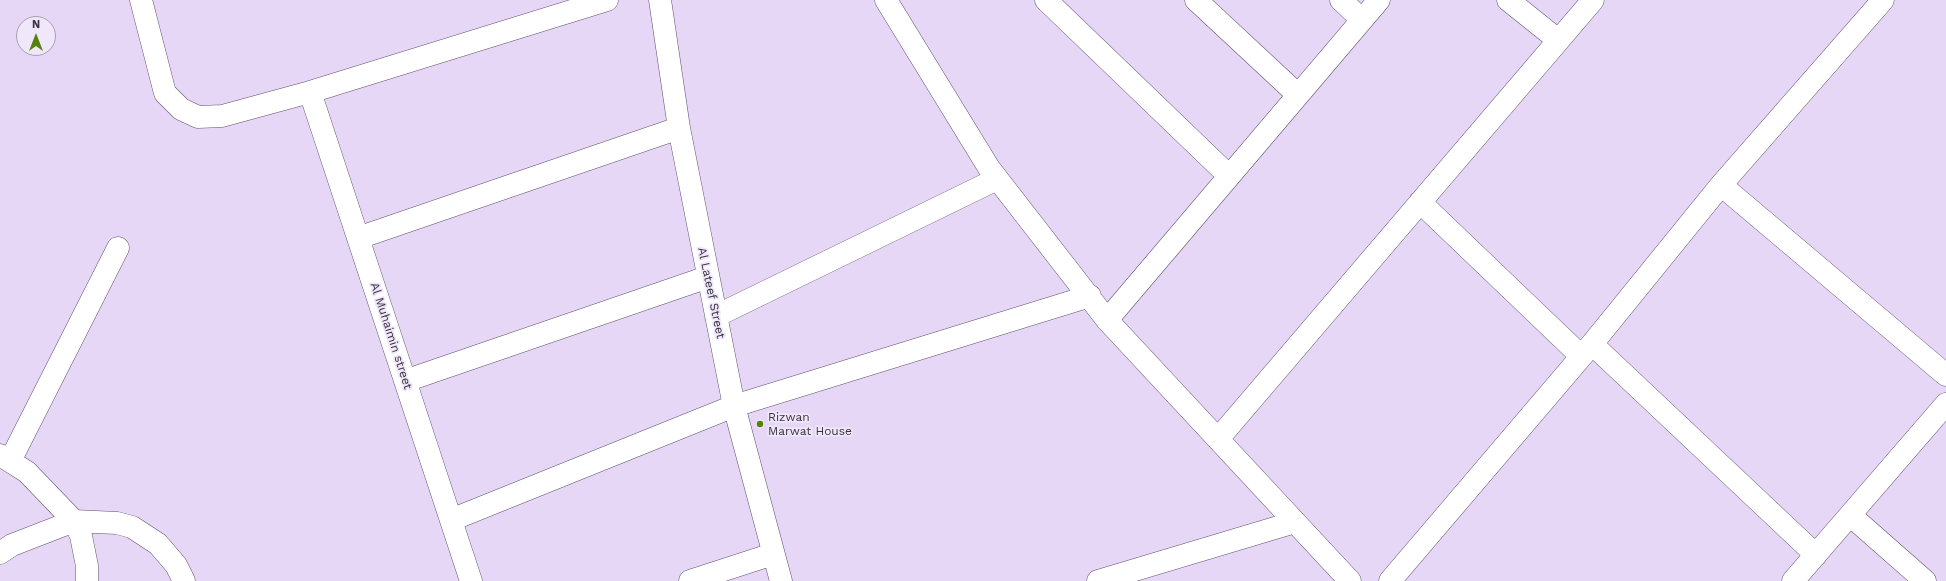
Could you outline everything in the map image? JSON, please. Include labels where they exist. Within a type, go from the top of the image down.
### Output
[{"type":"street","points":[[140,0],[165,93],[181,109],[198,117],[222,116],[310,92],[607,0]]},
{"type":"street","name":"Al Lateef Street","points":[[660,0],[679,128],[734,406],[773,554],[782,581]]},
{"type":"street","points":[[886,0],[997,179],[1090,296],[1107,320],[1350,581]]},
{"type":"street","points":[[1046,0],[1229,176]]},
{"type":"street","points":[[1196,0],[1298,95]]},
{"type":"street","points":[[1341,0],[1362,20]]},
{"type":"street","points":[[1107,320],[1379,0]]},
{"type":"street","points":[[1508,0],[1558,40]]},
{"type":"street","points":[[1218,438],[1593,0]]},
{"type":"street","points":[[1390,581],[1587,350],[1721,185],[1883,0]]},
{"type":"street","name":"Al Muhaimin street","points":[[310,92],[471,581]]},
{"type":"street","points":[[358,238],[679,128]]},
{"type":"street","points":[[716,316],[997,179]]},
{"type":"street","points":[[1721,185],[1946,375]]},
{"type":"street","points":[[1420,202],[1816,555]]},
{"type":"street","points":[[87,581],[87,566],[81,536],[74,521],[27,472],[5,458],[118,248]]},
{"type":"street","points":[[405,381],[708,277]]},
{"type":"street","points":[[451,520],[734,406],[1090,296]]},
{"type":"street","points":[[1793,581],[1946,404]]},
{"type":"street","points":[[1850,515],[1924,581]]},
{"type":"street","points":[[0,554],[12,545],[74,521],[117,523],[132,527],[158,544],[176,565],[184,581]]},
{"type":"street","points":[[1098,581],[1295,522]]},
{"type":"street","points":[[690,581],[773,554]]},
{"type":"place","name":"Rizwan Marwat House","points":[[760,424]]}]
